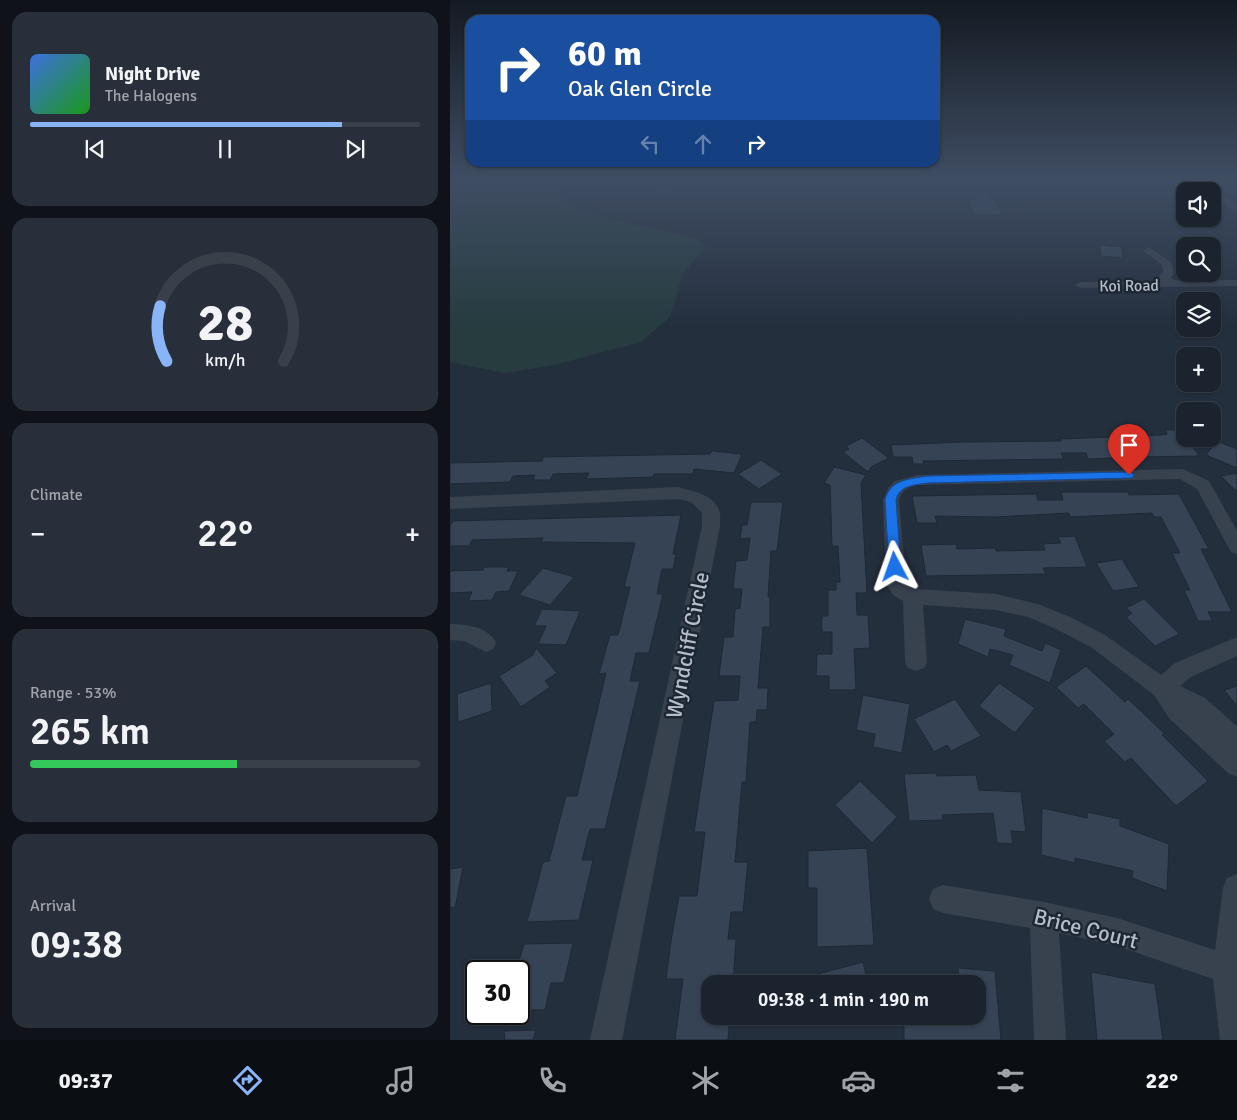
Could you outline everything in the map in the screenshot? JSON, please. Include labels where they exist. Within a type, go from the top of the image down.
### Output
[{"type":"street","points":[[1148,250],[1167,264],[1169,273],[1164,278],[1172,284]]},
{"type":"street","name":"Koi Road","points":[[1081,285],[1237,283]]},
{"type":"street","points":[[1237,547],[1203,485],[1183,474],[918,480],[901,484],[892,493],[896,584],[900,590],[913,597],[996,602],[1049,616],[1098,641],[1162,688],[1197,705],[1237,741]]},
{"type":"street","name":"Wyndcliff Circle","points":[[450,503],[678,493],[697,498],[711,511],[711,526],[606,1040]]},
{"type":"street","points":[[913,597],[916,662]]},
{"type":"street","points":[[450,632],[468,633],[486,644]]},
{"type":"street","points":[[1162,688],[1183,670],[1237,646]]},
{"type":"street","points":[[1162,688],[1177,711],[1237,765]]},
{"type":"street","points":[[1236,1040],[1227,969],[1237,888]]},
{"type":"street","name":"Brice Court","points":[[943,899],[1044,916],[1117,932],[1227,969]]},
{"type":"street","points":[[1044,916],[1050,1040]]},
{"type":"green space","points":[[450,229],[652,229],[696,238],[704,243],[705,249],[683,274],[670,317],[641,342],[554,365],[505,373],[450,362]]},
{"type":"building","points":[[1100,245],[1122,247],[1123,258],[1101,256]]},
{"type":"building","points":[[1165,430],[1176,430],[1176,447],[1193,447],[1199,456],[1137,457],[1134,452],[1110,452],[1113,458],[1088,459],[1086,453],[1061,453],[1064,459],[923,461],[924,464],[913,464],[912,457],[893,457],[891,445],[1061,441],[1060,439],[1167,434]]},
{"type":"building","points":[[862,438],[889,458],[871,467],[868,472],[843,452],[849,449],[846,446]]},
{"type":"building","points":[[1221,443],[1237,449],[1237,468],[1206,455],[1212,447],[1221,447]]},
{"type":"building","points":[[712,451],[742,454],[734,473],[694,469],[693,474],[654,474],[653,477],[586,479],[589,473],[553,474],[550,480],[533,480],[535,475],[513,476],[510,482],[450,484],[450,463],[542,461],[543,457],[710,454]]},
{"type":"building","points":[[761,460],[782,474],[759,489],[738,474]]},
{"type":"building","points":[[834,467],[866,475],[861,483],[867,593],[856,593],[857,615],[868,615],[870,648],[854,649],[856,690],[829,690],[829,676],[816,676],[817,654],[832,654],[832,632],[822,632],[822,616],[828,616],[828,590],[836,590],[836,582],[840,582],[838,546],[832,546],[830,485],[824,483]]},
{"type":"building","points":[[1237,473],[1237,492],[1221,476]]},
{"type":"building","points":[[1061,492],[1128,492],[1129,495],[1179,494],[1209,549],[1201,549],[1232,612],[1208,612],[1213,621],[1198,621],[1184,590],[1190,590],[1172,553],[1180,553],[1161,517],[1154,517],[1152,513],[1070,517],[1069,513],[996,517],[935,516],[937,523],[917,523],[912,496],[1036,494],[1038,500],[1063,500]]},
{"type":"building","points":[[751,502],[783,502],[777,551],[771,551],[768,597],[770,597],[770,627],[763,627],[758,688],[768,688],[767,710],[757,710],[756,722],[750,722],[746,782],[742,782],[735,862],[748,862],[743,912],[731,912],[728,939],[736,939],[734,975],[701,975],[701,1025],[729,1025],[728,1040],[675,1040],[683,979],[666,979],[671,941],[679,896],[697,896],[705,832],[694,832],[714,701],[738,700],[740,676],[719,676],[724,637],[733,637],[735,609],[740,608],[742,589],[733,589],[736,561],[747,560],[750,538],[740,539],[742,525],[747,525]]},
{"type":"building","points":[[681,515],[673,554],[676,554],[673,569],[662,569],[657,594],[663,594],[649,653],[636,653],[630,681],[640,681],[605,829],[590,829],[582,860],[593,860],[579,920],[527,922],[543,862],[549,861],[566,796],[577,796],[606,673],[599,674],[610,635],[618,635],[630,587],[624,587],[635,543],[541,542],[543,538],[472,540],[469,546],[450,546],[450,526],[453,521]]},
{"type":"building","points":[[1075,536],[1087,567],[1043,568],[1046,574],[926,576],[921,545],[956,544],[957,549],[995,548],[996,551],[1045,550],[1043,544],[1061,543],[1058,537]]},
{"type":"building","points":[[1122,559],[1139,587],[1113,591],[1096,563]]},
{"type":"building","points":[[484,567],[509,567],[507,571],[518,571],[509,591],[496,592],[492,600],[468,601],[472,592],[450,593],[450,571],[483,570]]},
{"type":"building","points":[[543,568],[574,577],[550,605],[519,595]]},
{"type":"building","points":[[1144,599],[1179,634],[1155,646],[1126,617],[1132,613],[1126,608]]},
{"type":"building","points":[[542,609],[580,611],[566,645],[538,644],[546,626],[534,626]]},
{"type":"building","points":[[965,619],[1006,629],[1004,636],[1042,651],[1045,643],[1061,650],[1050,683],[1009,665],[1013,655],[990,649],[988,657],[958,644]]},
{"type":"building","points":[[536,648],[557,673],[545,681],[550,687],[521,707],[499,676],[533,655]]},
{"type":"building","points":[[1086,666],[1125,702],[1128,699],[1164,733],[1162,735],[1208,781],[1176,806],[1131,758],[1125,762],[1104,741],[1114,734],[1084,704],[1078,708],[1056,687]]},
{"type":"building","points":[[491,683],[492,711],[458,722],[457,694]]},
{"type":"building","points":[[999,683],[1035,708],[1015,733],[979,706]]},
{"type":"building","points":[[1237,686],[1237,706],[1224,690]]},
{"type":"building","points":[[863,695],[910,704],[902,753],[873,747],[875,734],[856,730]]},
{"type":"building","points":[[955,699],[981,736],[951,751],[947,745],[934,752],[914,719]]},
{"type":"building","points":[[936,773],[937,776],[976,775],[979,790],[1021,792],[1026,832],[1011,831],[1013,844],[997,843],[993,813],[942,815],[943,820],[909,821],[904,774]]},
{"type":"building","points":[[860,781],[897,817],[872,843],[835,805]]},
{"type":"building","points":[[1042,808],[1087,818],[1087,812],[1120,819],[1120,826],[1169,844],[1167,891],[1132,878],[1133,871],[1075,858],[1075,863],[1041,855]]},
{"type":"building","points":[[867,848],[874,945],[817,947],[817,888],[808,888],[808,851]]},
{"type":"building","points":[[463,867],[455,908],[450,907],[450,869]]},
{"type":"building","points":[[573,943],[564,983],[551,983],[545,1010],[530,1010],[530,960],[519,960],[524,944]]},
{"type":"building","points":[[863,962],[866,975],[815,975]]},
{"type":"building","points":[[958,968],[995,971],[1001,1040],[904,1040],[904,1025],[986,1025],[986,975],[958,975]]},
{"type":"building","points":[[1091,972],[1155,984],[1163,1040],[1097,1040]]},
{"type":"building","points":[[536,1030],[533,1040],[505,1040],[504,1031]]},
{"type":"route","points":[[895,567],[891,500],[892,493],[901,484],[918,480],[1129,475]]}]
